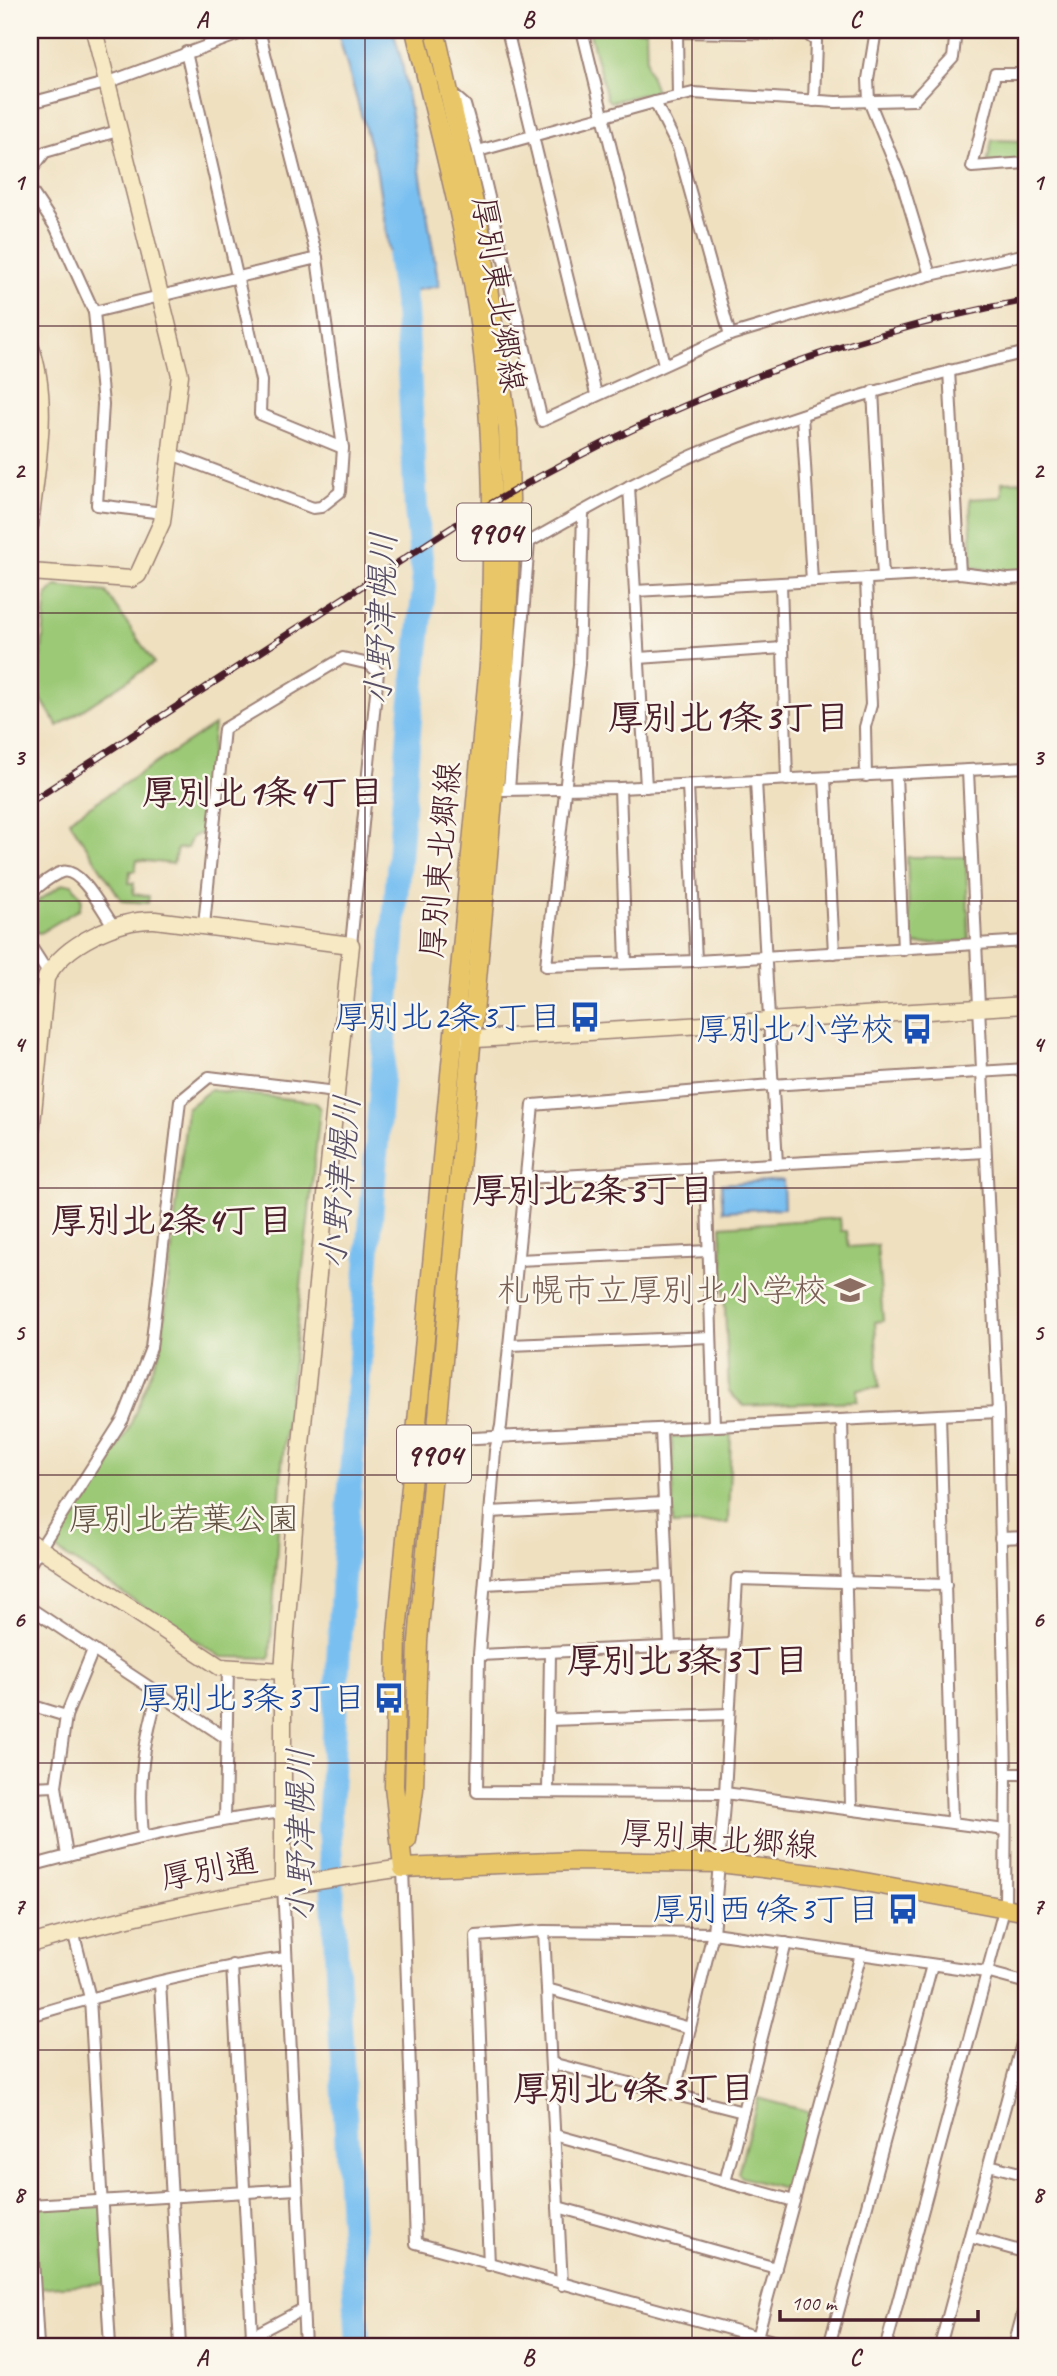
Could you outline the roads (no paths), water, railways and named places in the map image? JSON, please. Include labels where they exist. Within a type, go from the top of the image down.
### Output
[{"type":"main road","name":"厚別東北郷線","points":[[403,1868],[414,1788],[418,1641],[435,1440],[489,664],[494,535],[490,433],[478,316],[466,245],[415,30]]},
{"type":"main road","name":"厚別東北郷線","points":[[403,1868],[394,1786],[397,1633],[415,1441],[462,1040],[501,790],[509,576],[508,430],[480,230],[435,30]]},
{"type":"main road","name":"厚別東北郷線","points":[[403,1868],[576,1861],[719,1863],[838,1877],[1027,1912]]},
{"type":"street","points":[[30,572],[131,579],[138,575],[159,529],[163,513],[180,375],[94,30]]},
{"type":"street","points":[[30,103],[109,82],[250,30]]},
{"type":"street","points":[[169,453],[313,508],[321,507],[340,492],[343,448],[317,258],[259,30]]},
{"type":"street","points":[[507,30],[596,394]]},
{"type":"street","points":[[582,30],[664,364]]},
{"type":"street","points":[[876,30],[868,79],[869,101],[901,179],[930,275]]},
{"type":"street","points":[[478,151],[533,138],[602,115],[693,93],[814,101],[915,100],[953,58],[956,30]]},
{"type":"street","points":[[678,97],[677,32],[807,34],[816,41],[814,101]]},
{"type":"street","points":[[186,52],[261,381],[260,414],[343,448]]},
{"type":"street","points":[[1027,74],[995,74],[972,167],[1027,163]]},
{"type":"street","points":[[450,92],[459,96],[465,105],[478,151],[542,421],[730,335],[930,275],[1027,254]]},
{"type":"street","points":[[654,102],[678,148],[730,335]]},
{"type":"street","points":[[30,172],[45,152],[121,130]]},
{"type":"street","points":[[30,189],[56,228],[94,312],[103,404],[97,505],[163,513]]},
{"type":"street","points":[[94,312],[317,258]]},
{"type":"street","points":[[30,345],[35,359],[41,421],[30,526]]},
{"type":"street","points":[[1027,352],[873,391],[712,447],[629,486],[529,542],[501,790],[646,787],[1027,767]]},
{"type":"street","points":[[949,370],[960,573]]},
{"type":"street","points":[[873,391],[883,577]]},
{"type":"street","points":[[802,415],[812,581]]},
{"type":"street","points":[[629,486],[646,787]]},
{"type":"street","points":[[583,512],[579,664],[546,966],[696,961],[1027,941]]},
{"type":"street","points":[[635,592],[960,573],[1027,579]]},
{"type":"street","points":[[866,578],[871,705],[865,727],[866,776]]},
{"type":"street","points":[[781,583],[787,780]]},
{"type":"street","points":[[639,658],[783,648]]},
{"type":"street","points":[[204,925],[224,729],[343,658],[369,664],[377,672],[299,1464],[283,1671],[283,1885],[305,2346]]},
{"type":"street","points":[[886,2346],[1004,1906],[1006,1774],[998,1412],[968,771]]},
{"type":"street","points":[[896,774],[903,950]]},
{"type":"street","points":[[825,778],[834,953]]},
{"type":"street","points":[[756,781],[767,1021],[777,1164]]},
{"type":"street","points":[[688,785],[696,961]]},
{"type":"street","points":[[620,788],[626,962]]},
{"type":"street","points":[[30,893],[60,873],[72,873],[82,880],[113,925]]},
{"type":"street","points":[[30,1144],[43,989],[48,973],[62,958],[113,925],[141,919],[351,945]]},
{"type":"street","points":[[30,945],[48,973]]},
{"type":"street","points":[[462,1040],[1027,1005]]},
{"type":"street","points":[[1005,1830],[851,1807],[725,1793],[477,1792],[479,1655],[491,1511],[533,1105],[771,1085],[1027,1069]]},
{"type":"street","points":[[30,1564],[35,1545],[123,1419],[151,1348],[180,1101],[209,1077],[336,1092]]},
{"type":"street","points":[[526,1178],[985,1152]]},
{"type":"street","points":[[706,1168],[714,1426]]},
{"type":"street","points":[[518,1260],[708,1251]]},
{"type":"street","points":[[509,1345],[711,1337]]},
{"type":"street","points":[[415,1441],[998,1412]]},
{"type":"street","points":[[940,1415],[952,1821]]},
{"type":"street","points":[[842,1420],[848,1582],[851,1807]]},
{"type":"street","points":[[661,1429],[670,1647]]},
{"type":"street","points":[[491,1511],[664,1503]]},
{"type":"street","points":[[1000,1538],[1027,1537]]},
{"type":"street","points":[[35,1545],[220,1667],[283,1671]]},
{"type":"street","points":[[485,1584],[667,1575]]},
{"type":"street","points":[[674,2094],[713,1933],[725,1793],[737,1579],[946,1585]]},
{"type":"street","points":[[30,1608],[226,1738]]},
{"type":"street","points":[[479,1655],[733,1644]]},
{"type":"street","points":[[67,1856],[56,1786],[65,1716],[93,1650]]},
{"type":"street","points":[[548,1792],[550,1652]]},
{"type":"street","points":[[225,1819],[228,1667]]},
{"type":"street","points":[[142,1836],[139,1790],[143,1747],[158,1693]]},
{"type":"street","points":[[30,1705],[65,1716]]},
{"type":"street","points":[[549,1720],[729,1714]]},
{"type":"street","points":[[1006,1774],[1027,1774]]},
{"type":"street","points":[[30,1787],[56,1786]]},
{"type":"street","points":[[30,1866],[142,1836],[225,1819],[283,1812]]},
{"type":"street","points":[[403,1868],[416,2243],[791,2346]]},
{"type":"street","name":"厚別通","points":[[30,1944],[162,1908],[283,1885],[403,1868]]},
{"type":"street","points":[[73,1931],[90,1998],[110,2346]]},
{"type":"street","points":[[489,2265],[476,1936],[544,1931],[713,1933],[986,1972],[1027,1983]]},
{"type":"street","points":[[544,1931],[562,2285]]},
{"type":"street","points":[[725,2182],[786,1943]]},
{"type":"street","points":[[757,2337],[861,1954]]},
{"type":"street","points":[[30,2016],[90,1998],[232,1965],[286,1958]]},
{"type":"street","points":[[232,1965],[253,2336]]},
{"type":"street","points":[[829,2346],[932,1965]]},
{"type":"street","points":[[160,1982],[180,2346]]},
{"type":"street","points":[[547,1989],[690,2028]]},
{"type":"street","points":[[940,2346],[1027,2025]]},
{"type":"street","points":[[551,2063],[743,2112]]},
{"type":"street","points":[[555,2135],[794,2201]]},
{"type":"street","points":[[989,2165],[1027,2175]]},
{"type":"street","points":[[38,2346],[30,2206],[297,2189]]},
{"type":"street","points":[[558,2207],[776,2268]]},
{"type":"street","points":[[970,2237],[1027,2253]]},
{"type":"street","points":[[1014,2346],[1027,2298]]},
{"type":"street","points":[[233,2346],[303,2309]]},
{"type":"water","points":[[337,30],[393,30],[402,62],[439,286],[396,294],[376,167]]},
{"type":"water","points":[[783,1180],[784,1208],[723,1211],[721,1184]]},
{"type":"waterway","name":"小野津幌川","points":[[358,2346],[329,1827],[342,1590],[410,718],[424,587],[416,510],[406,309],[399,260]]},
{"type":"railway","points":[[30,802],[465,519],[598,446],[737,384],[808,358],[880,335],[1027,300]]},
{"type":"place","name":"厚別北2条3丁目","points":[[585,1017]]},
{"type":"place","name":"厚別北小学校","points":[[917,1029]]},
{"type":"place","name":"札幌市立厚別北小学校","points":[[850,1290]]},
{"type":"place","name":"厚別北3条3丁目","points":[[389,1698]]},
{"type":"place","name":"厚別西4条3丁目","points":[[903,1909]]},
{"type":"district","name":"厚別北1条3丁目","points":[[729,717]]},
{"type":"district","name":"厚別北1条4丁目","points":[[263,792]]},
{"type":"district","name":"厚別北2条3丁目","points":[[593,1190]]},
{"type":"district","name":"厚別北2条4丁目","points":[[172,1220]]},
{"type":"district","name":"厚別北3条3丁目","points":[[688,1660]]},
{"type":"district","name":"厚別北4条3丁目","points":[[634,2088]]},
{"type":"park label","name":"厚別北若葉公園","points":[[184,1519]]}]
